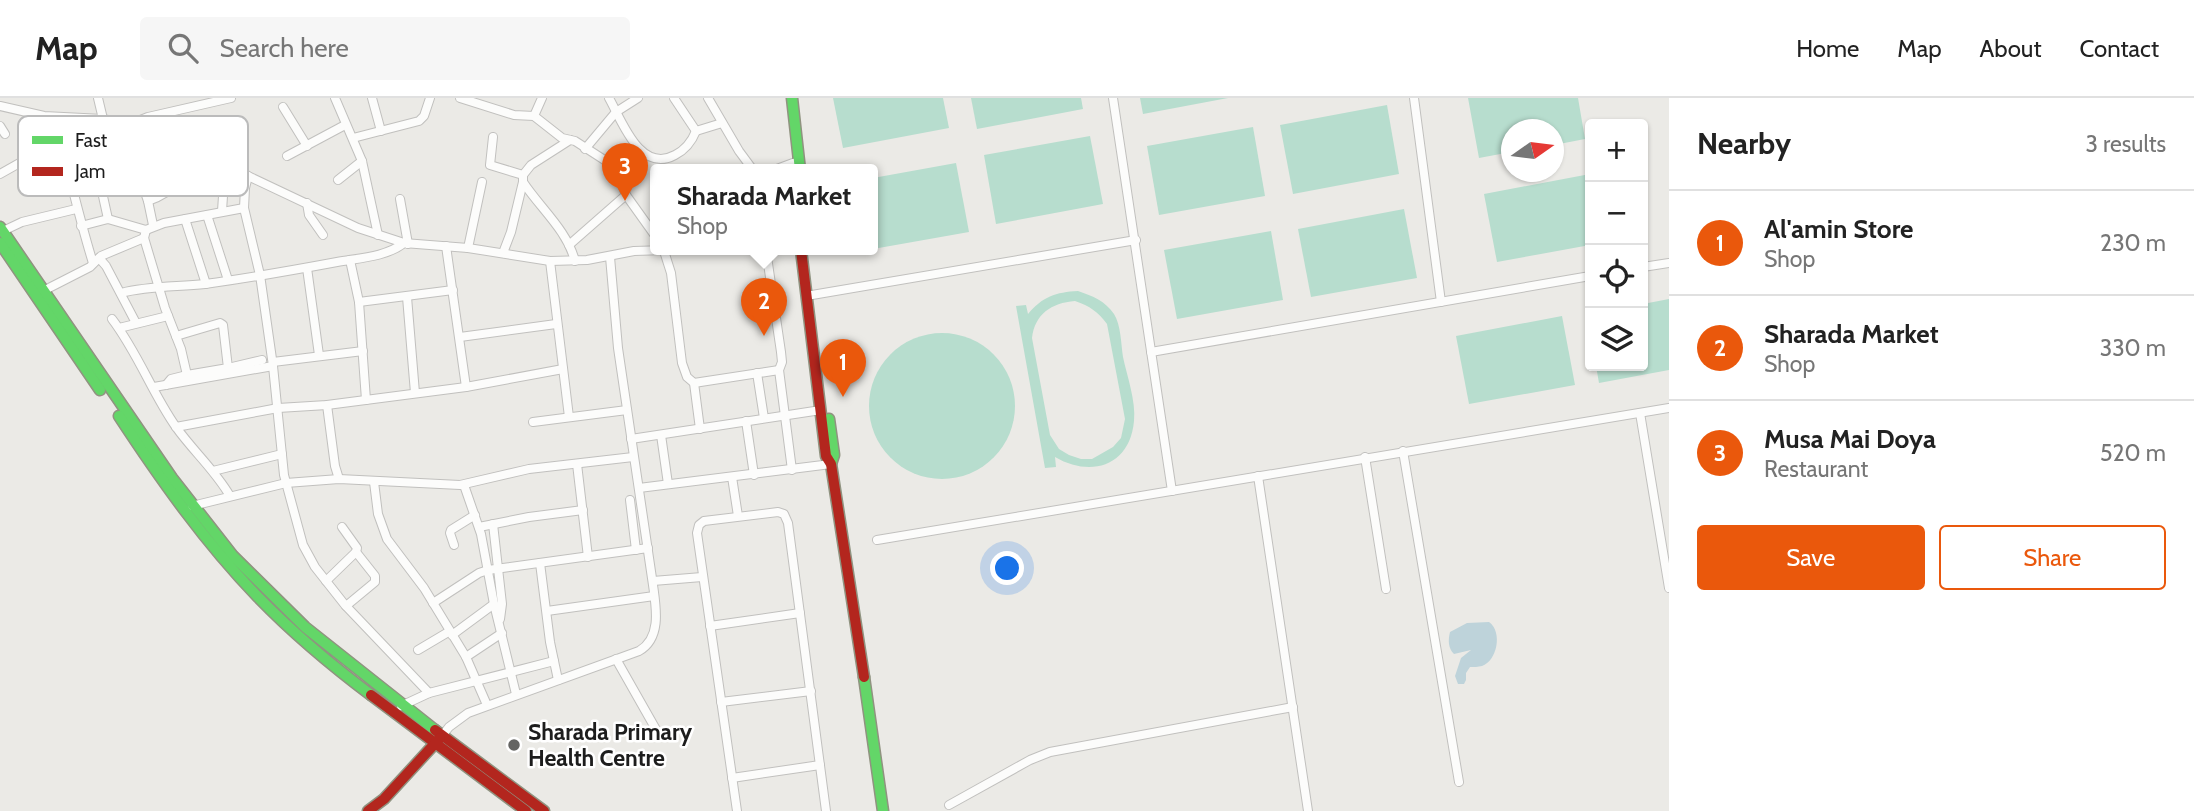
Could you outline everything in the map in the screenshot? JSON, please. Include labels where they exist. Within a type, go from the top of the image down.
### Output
[{"type":"main road","points":[[786,98],[795,164]]},
{"type":"main road","points":[[792,98],[795,164]]},
{"type":"main road","points":[[1,234],[43,290],[192,506],[232,555],[299,622],[526,811]]},
{"type":"main road","points":[[1,234],[180,506],[261,600],[314,649],[544,811]]},
{"type":"main road","points":[[802,255],[827,456],[831,464],[855,610],[883,811]]},
{"type":"main road","points":[[809,255],[834,455],[831,464]]},
{"type":"main road","points":[[368,811],[384,799],[439,739]]},
{"type":"street","points":[[98,98],[102,116]]},
{"type":"street","points":[[152,116],[205,100],[231,98]]},
{"type":"street","points":[[335,98],[362,161],[378,235]]},
{"type":"street","points":[[372,98],[381,131]]},
{"type":"street","points":[[352,138],[419,121],[424,116],[430,98]]},
{"type":"street","points":[[460,98],[514,115],[534,116],[562,138],[610,164],[619,176],[626,195],[650,229]]},
{"type":"street","points":[[534,116],[542,98]]},
{"type":"street","points":[[609,98],[637,145],[653,159],[664,160],[678,153],[690,142],[696,131],[722,123]]},
{"type":"street","points":[[585,149],[616,112],[638,98]]},
{"type":"street","points":[[674,98],[696,131]]},
{"type":"street","points":[[708,98],[749,164]]},
{"type":"street","points":[[1114,98],[1172,491]]},
{"type":"street","points":[[1414,98],[1441,302]]},
{"type":"street","points":[[0,106],[39,116]]},
{"type":"street","points":[[283,107],[307,146]]},
{"type":"street","points":[[287,156],[345,125]]},
{"type":"street","points":[[493,137],[489,165],[523,179],[569,245],[575,261]]},
{"type":"street","points":[[503,253],[511,232],[523,179],[531,164],[570,140]]},
{"type":"street","points":[[338,180],[362,161]]},
{"type":"street","points":[[0,174],[18,164]]},
{"type":"street","points":[[248,176],[378,235],[406,244],[468,248],[550,261],[575,261],[634,251],[650,251]]},
{"type":"street","points":[[468,248],[482,182]]},
{"type":"street","points":[[569,245],[626,195]]},
{"type":"street","points":[[74,196],[81,226],[96,261],[106,266],[136,323]]},
{"type":"street","points":[[103,196],[108,219]]},
{"type":"street","points":[[147,196],[148,231],[159,288],[185,361],[187,375]]},
{"type":"street","points":[[148,201],[157,196]]},
{"type":"street","points":[[222,211],[223,196]]},
{"type":"street","points":[[245,196],[244,208],[260,275],[273,364],[286,484],[303,545],[307,555],[346,606],[429,693]]},
{"type":"street","points":[[400,199],[406,244]]},
{"type":"street","points":[[307,203],[309,215],[323,235]]},
{"type":"street","points":[[43,290],[84,271],[96,261],[148,231],[185,219],[244,208]]},
{"type":"street","points":[[1,234],[22,222],[76,209]]},
{"type":"street","points":[[207,215],[228,280]]},
{"type":"street","points":[[81,226],[108,219],[148,231]]},
{"type":"street","points":[[185,219],[206,284]]},
{"type":"street","points":[[813,295],[1136,240]]},
{"type":"street","points":[[121,293],[150,287],[206,284],[307,268],[350,260],[406,244]]},
{"type":"street","points":[[446,246],[466,387]]},
{"type":"street","points":[[664,255],[671,273],[682,362],[687,377],[694,383],[700,429]]},
{"type":"street","points":[[767,255],[781,352],[779,370],[792,470]]},
{"type":"street","points":[[439,739],[464,715],[639,651],[652,639],[655,621],[653,581],[618,348],[610,257]]},
{"type":"street","points":[[350,260],[359,302],[366,400]]},
{"type":"street","points":[[550,261],[569,417]]},
{"type":"street","points":[[1648,266],[1669,263]]},
{"type":"street","points":[[307,268],[319,355]]},
{"type":"street","points":[[1151,352],[1585,277]]},
{"type":"street","points":[[359,302],[453,290]]},
{"type":"street","points":[[407,297],[415,393]]},
{"type":"street","points":[[119,328],[168,316]]},
{"type":"street","points":[[112,319],[176,427],[230,496]]},
{"type":"street","points":[[176,336],[220,323],[223,325],[228,368]]},
{"type":"street","points":[[460,337],[556,324]]},
{"type":"street","points":[[153,387],[319,355],[363,351]]},
{"type":"street","points":[[166,385],[172,379],[187,375],[262,360]]},
{"type":"street","points":[[176,427],[278,408],[327,405],[466,387],[563,369]]},
{"type":"street","points":[[694,383],[779,370]]},
{"type":"street","points":[[757,373],[764,418]]},
{"type":"street","points":[[327,405],[339,479]]},
{"type":"street","points":[[877,540],[1669,408]]},
{"type":"street","points":[[533,422],[627,410]]},
{"type":"street","points":[[631,439],[821,410]]},
{"type":"street","points":[[1640,412],[1669,588]]},
{"type":"street","points":[[746,422],[754,475]]},
{"type":"street","points":[[661,435],[668,485]]},
{"type":"street","points":[[1403,451],[1459,782]]},
{"type":"street","points":[[213,471],[282,454]]},
{"type":"street","points":[[192,506],[286,484],[339,479],[464,485],[529,469],[633,457]]},
{"type":"street","points":[[1365,457],[1386,589]]},
{"type":"street","points":[[577,464],[589,556]]},
{"type":"street","points":[[639,488],[831,464]]},
{"type":"street","points":[[1258,476],[1308,811]]},
{"type":"street","points":[[733,477],[738,516]]},
{"type":"street","points":[[374,482],[378,514],[387,539],[414,573],[466,657],[487,705]]},
{"type":"street","points":[[464,485],[479,527],[516,694]]},
{"type":"street","points":[[630,500],[636,550]]},
{"type":"street","points":[[479,527],[583,510]]},
{"type":"street","points":[[737,811],[697,533],[699,525],[704,521],[778,512],[785,515],[826,811]]},
{"type":"street","points":[[454,545],[450,533],[452,530],[475,514]]},
{"type":"street","points":[[493,524],[502,604],[499,623]]},
{"type":"street","points":[[342,527],[374,576],[375,582],[346,606]]},
{"type":"street","points":[[433,603],[488,570],[648,548]]},
{"type":"street","points":[[326,581],[356,552]]},
{"type":"street","points":[[540,563],[558,680]]},
{"type":"street","points":[[653,581],[702,577]]},
{"type":"street","points":[[547,611],[654,596]]},
{"type":"street","points":[[418,650],[451,633],[494,604]]},
{"type":"street","points":[[710,626],[800,613]]},
{"type":"street","points":[[466,657],[502,633]]},
{"type":"street","points":[[616,659],[658,733]]},
{"type":"street","points":[[401,706],[429,693],[554,661]]},
{"type":"street","points":[[721,702],[811,691]]},
{"type":"street","points":[[949,805],[1050,752],[1293,707]]},
{"type":"street","points":[[732,778],[820,765]]},
{"type":"green space","points":[[833,98],[943,98],[949,128],[843,148]]},
{"type":"green space","points":[[971,98],[1081,98],[1083,109],[977,129]]},
{"type":"green space","points":[[1140,98],[1228,98],[1143,114]]},
{"type":"green space","points":[[1468,98],[1578,98],[1585,139],[1564,143],[1564,119],[1501,119],[1501,154],[1479,158]]},
{"type":"green space","points":[[1387,105],[1399,174],[1293,194],[1280,125]]},
{"type":"green space","points":[[1253,127],[1265,196],[1159,215],[1147,146]]},
{"type":"green space","points":[[1090,136],[1103,204],[996,224],[984,155]]},
{"type":"green space","points":[[956,163],[969,232],[878,248],[878,177]]},
{"type":"green space","points":[[1585,175],[1585,246],[1497,262],[1484,194],[1548,182],[1564,182],[1564,179]]},
{"type":"green space","points":[[1404,209],[1417,278],[1311,297],[1298,229]]},
{"type":"green space","points":[[1271,231],[1283,300],[1177,319],[1164,250]]},
{"type":"green space","points":[[1078,291],[1098,300],[1110,309],[1116,318],[1132,397],[1134,421],[1125,449],[1117,458],[1106,464],[1082,467],[1055,457],[1056,467],[1045,468],[1016,306],[1026,305],[1028,314],[1044,300],[1056,294]],"holes":[[[1066,302],[1080,303],[1093,310],[1107,324],[1125,419],[1121,438],[1113,447],[1092,459],[1069,455],[1059,449],[1050,435],[1032,338],[1037,322],[1046,311]]]},
{"type":"green space","points":[[1669,299],[1669,370],[1599,383],[1597,371],[1648,371],[1648,303]]},
{"type":"green space","points":[[1562,316],[1575,385],[1469,404],[1456,336]]},
{"type":"green space","points":[[942,333],[970,338],[994,354],[1010,378],[1015,406],[1010,434],[994,458],[970,474],[942,479],[914,474],[890,458],[874,434],[869,406],[874,378],[890,354],[914,338]]},
{"type":"water","points":[[1489,622],[1496,632],[1494,653],[1482,666],[1470,667],[1464,684],[1458,684],[1455,676],[1461,658],[1471,650],[1454,654],[1449,644],[1450,632],[1467,623]]},
{"type":"traffic: fast","points":[[792,98],[799,164]]},
{"type":"traffic: fast","points":[[0,227],[172,478],[233,556],[305,627],[435,730]]},
{"type":"traffic: fast","points":[[0,243],[100,390]]},
{"type":"traffic: fast","points":[[119,416],[184,510],[220,555],[299,636],[371,695]]},
{"type":"traffic: fast","points":[[829,419],[834,455],[831,464]]},
{"type":"traffic: fast","points":[[864,677],[883,811]]},
{"type":"traffic: jam","points":[[802,255],[826,456],[831,464],[864,677]]},
{"type":"traffic: jam","points":[[371,695],[526,811]]},
{"type":"traffic: jam","points":[[435,730],[544,811]]},
{"type":"traffic: jam","points":[[368,811],[384,799],[440,738]]},
{"type":"place","name":"Musa Mai Doya","points":[[625,201]]},
{"type":"place","name":"Sharada Market","points":[[764,336]]},
{"type":"place","name":"Al'amin Store","points":[[843,397]]},
{"type":"place","name":"Sharada Primary Health Centre","points":[[514,745]]}]
